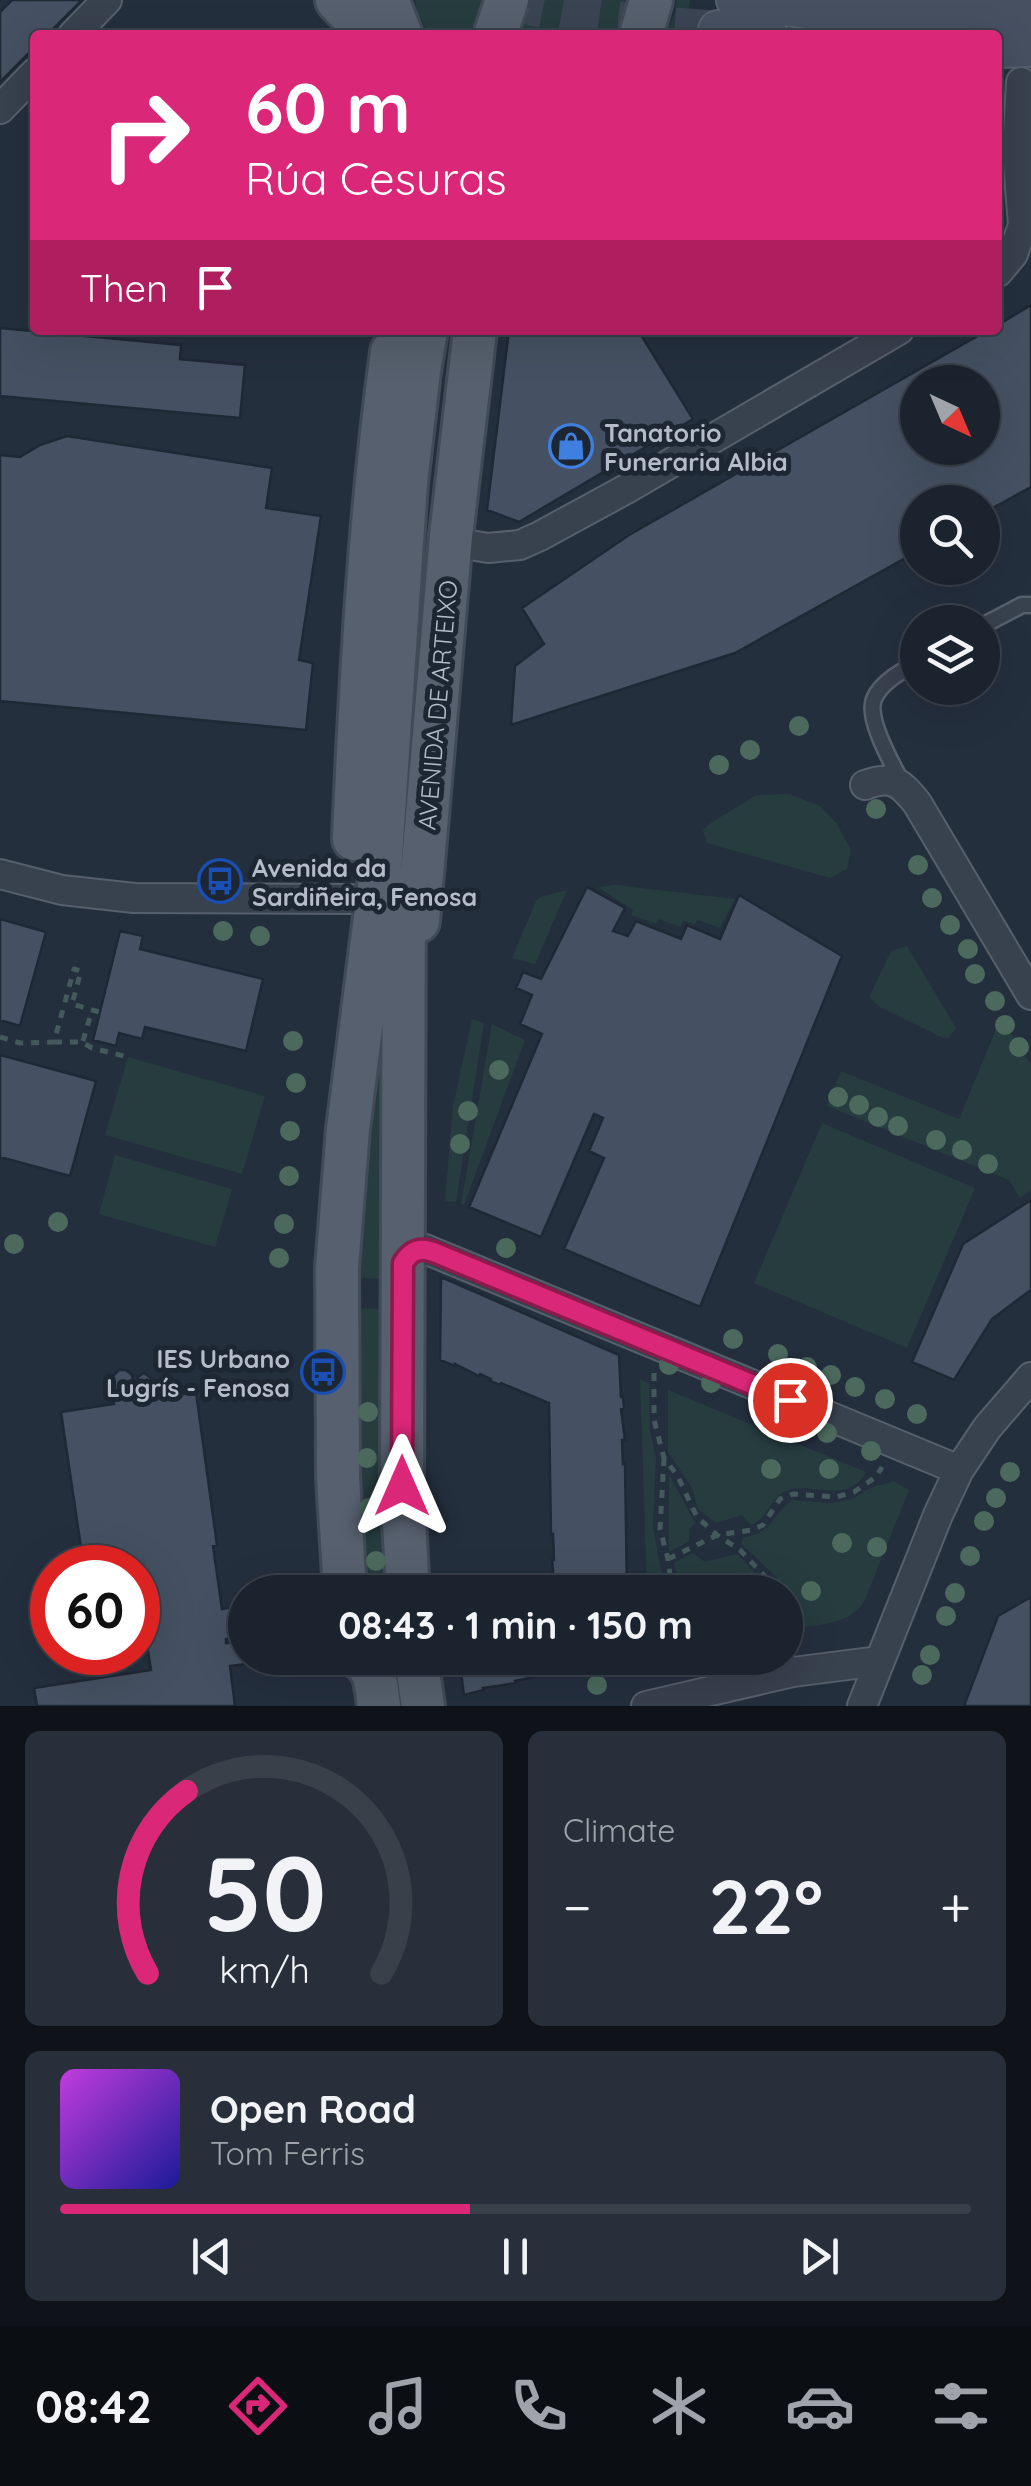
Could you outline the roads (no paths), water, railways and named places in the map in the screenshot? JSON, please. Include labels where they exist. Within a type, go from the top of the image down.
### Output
[{"type":"main road","points":[[336,0],[384,20]]},
{"type":"main road","points":[[497,30],[507,0]]},
{"type":"main road","points":[[517,30],[527,0]]},
{"type":"main road","points":[[642,30],[652,0]]},
{"type":"main road","points":[[727,15],[1031,16]]},
{"type":"main road","points":[[727,15],[758,30]]},
{"type":"main road","points":[[1002,53],[1020,73]]},
{"type":"main road","name":"AVENIDA DE ARTEIXO","points":[[344,1575],[338,1477],[336,1285],[348,1129],[359,720],[372,521],[395,335]]},
{"type":"main road","name":"AVENIDA DE ARTEIXO","points":[[348,1129],[375,931],[406,484],[425,335]]},
{"type":"main road","name":"AVENIDA DE ARTEIXO","points":[[407,1575],[402,1486],[403,910],[410,707],[425,486],[443,335]]},
{"type":"main road","name":"AVENIDA DE ARTEIXO","points":[[403,1080],[451,536],[474,335]]},
{"type":"main road","points":[[354,1675],[358,1706]]},
{"type":"main road","points":[[375,1675],[379,1706]]},
{"type":"main road","points":[[418,1675],[423,1706]]},
{"type":"street","points":[[78,30],[107,0]]},
{"type":"street","points":[[1002,267],[1013,254],[1023,225],[1008,144],[1020,73]]},
{"type":"street","points":[[0,109],[30,79]]},
{"type":"street","points":[[451,536],[464,544],[488,548],[520,544],[540,536],[891,335]]},
{"type":"street","points":[[865,785],[881,779],[902,786],[930,821],[1031,994]]},
{"type":"street","points":[[0,874],[62,890],[134,898],[356,894]]},
{"type":"street","points":[[403,1263],[412,1252],[425,1249],[959,1470]]},
{"type":"street","points":[[862,1706],[959,1470],[987,1428],[1031,1378]]},
{"type":"street","points":[[646,1706],[792,1672],[880,1660]]},
{"type":"lane","points":[[1000,617],[1022,605],[1031,605]]},
{"type":"lane","points":[[900,672],[875,695],[871,711],[902,786]]},
{"type":"lane","name":"AVENIDA DE ARTEIXO","points":[[364,856],[377,732],[392,696]]},
{"type":"tunnel","points":[[506,0],[585,16],[718,30]]},
{"type":"place","name":"Tanatorio Funeraria Albia","points":[[571,446]]},
{"type":"place","name":"Avenida da Sardiñeira, Fenosa","points":[[220,881]]},
{"type":"place","name":"IES Urbano Lugrís - Fenosa","points":[[323,1372]]}]
